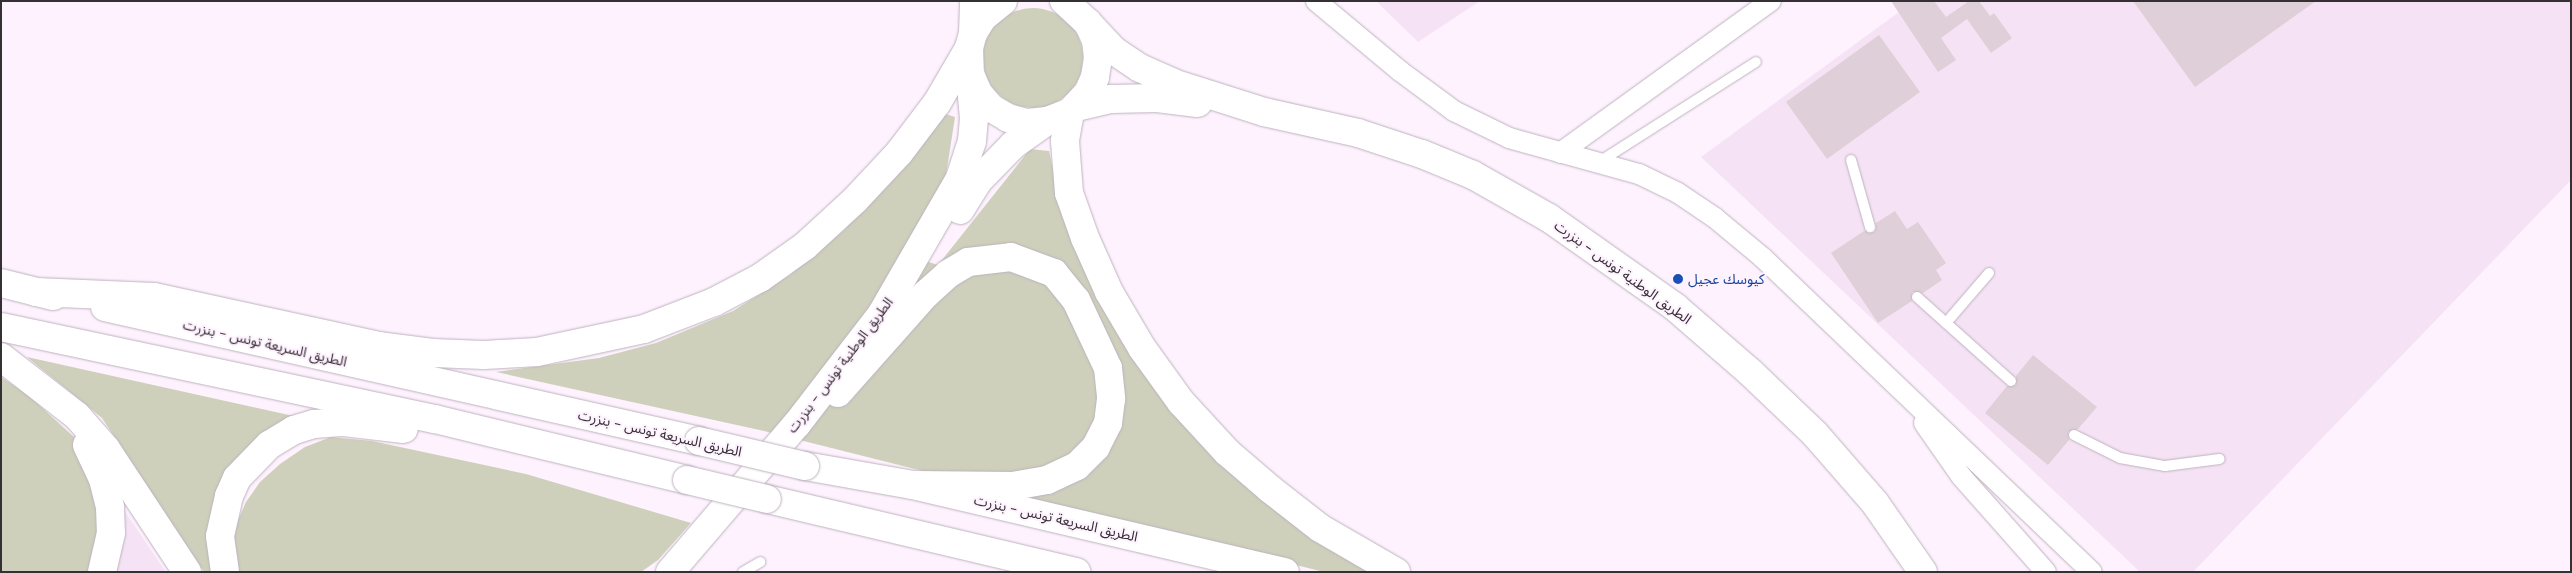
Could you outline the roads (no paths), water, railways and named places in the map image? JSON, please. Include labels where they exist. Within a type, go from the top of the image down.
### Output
[{"type":"main road","name":"الطريق الوطنية تونس - بنزرت","points":[[670,572],[797,424],[881,315],[910,268],[960,178],[972,142],[974,118],[970,74],[974,1]]},
{"type":"main road","points":[[1,283],[36,292],[154,297],[378,346],[433,354],[484,356],[537,352],[644,329],[714,302],[760,278],[805,246],[855,200],[899,153],[937,103],[982,17],[1003,1]]},
{"type":"main road","name":"الطريق الوطنية تونس - بنزرت","points":[[1064,1],[1113,50],[1140,68],[1173,83],[1264,112],[1358,133],[1473,174],[1594,248],[1675,307],[1815,434],[1875,503],[1923,572]]},
{"type":"main road","name":"الطريق الوطنية تونس - بنزرت","points":[[687,572],[721,536],[838,393],[892,322],[978,181],[1013,145],[1064,113],[1088,93],[1097,68],[1096,40],[1088,23]]},
{"type":"main road","name":"الطريق الوطنية تونس - بنزرت","points":[[970,74],[978,92],[991,108],[1008,118],[1027,123],[1111,99],[1156,98],[1264,112]]},
{"type":"main road","points":[[1064,113],[1069,193],[1085,238],[1109,292],[1142,348],[1181,402],[1234,458],[1320,528],[1396,572]]},
{"type":"main road","points":[[838,393],[926,294],[961,266],[989,258],[1012,257],[1054,273],[1076,300],[1108,368],[1111,399],[1108,424],[1096,447],[1076,466],[1046,480],[1014,486],[913,485]]},
{"type":"main road","name":"الطريق السريعة تونس - بنزرت","points":[[36,292],[805,466],[913,485],[1285,572]]},
{"type":"main road","points":[[1,327],[435,418],[569,452],[1077,572]]},
{"type":"main road","points":[[1,357],[50,392],[77,416],[106,449],[187,572]]},
{"type":"main road","points":[[50,392],[84,440],[103,479],[110,507],[111,534],[102,572]]},
{"type":"main road","points":[[225,572],[220,536],[233,487],[269,445],[294,430],[314,424],[344,422],[383,425],[569,452]]},
{"type":"main road","points":[[696,572],[721,536]]},
{"type":"street","points":[[1316,1],[1400,71],[1454,110],[1509,138],[1598,162],[1655,181],[1678,193],[1715,218],[1762,257],[1913,404],[2092,572]]},
{"type":"street","points":[[1560,153],[1771,1]]},
{"type":"street","points":[[1913,404],[1937,445],[1961,476],[2046,572]]},
{"type":"lane","points":[[1598,162],[1756,62]]},
{"type":"lane","points":[[1852,160],[1870,227]]},
{"type":"lane","points":[[1946,323],[1989,274]]},
{"type":"lane","points":[[1917,297],[2011,381]]},
{"type":"lane","points":[[2074,435],[2120,458],[2156,464],[2220,459]]},
{"type":"lane","points":[[743,572],[760,562]]},
{"type":"place","name":"كيوسك عجيل","points":[[1678,279]]}]
